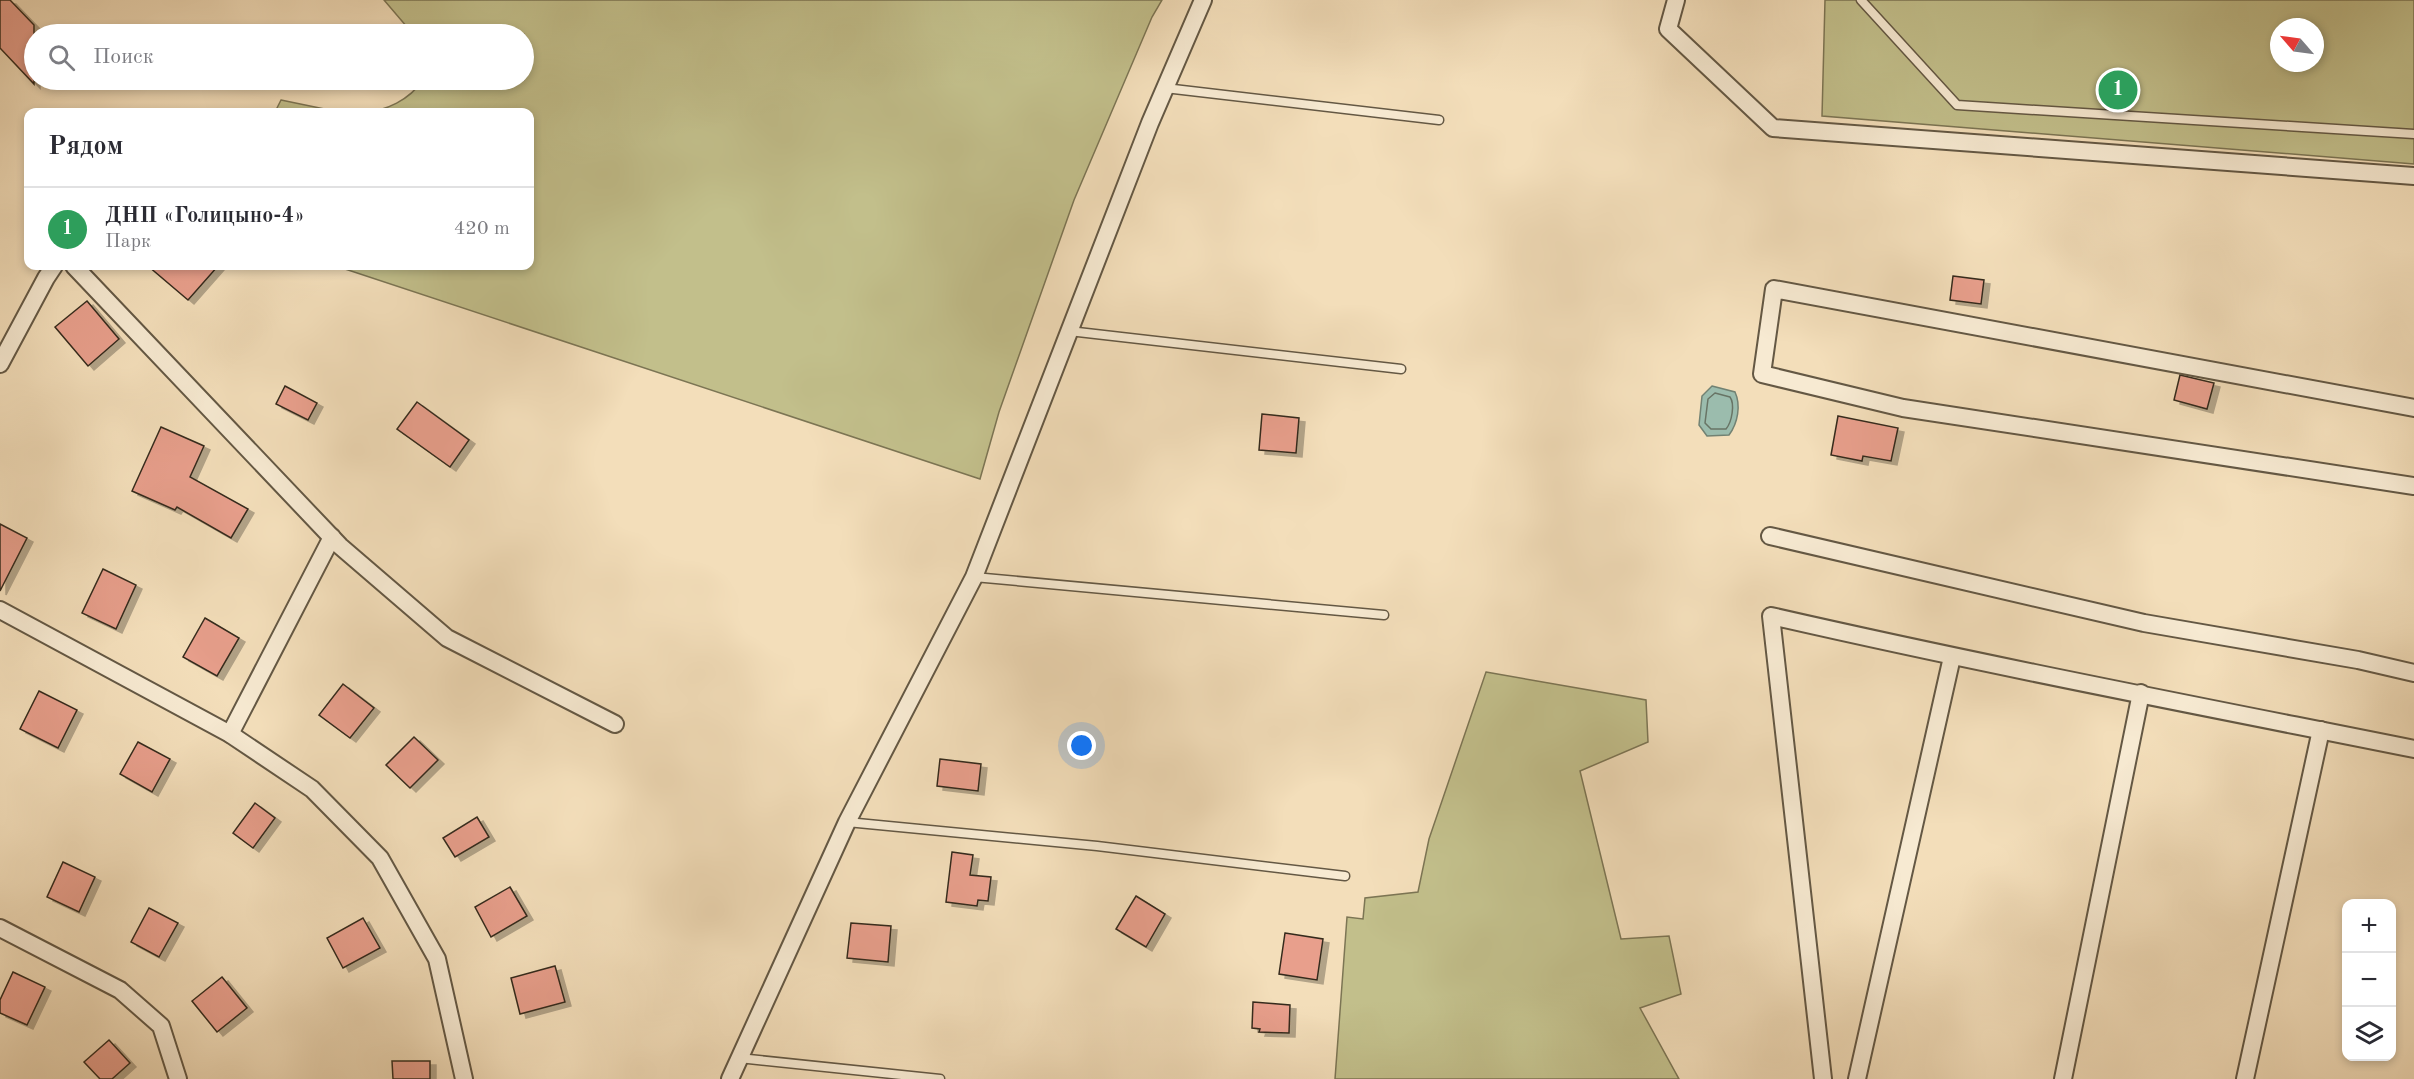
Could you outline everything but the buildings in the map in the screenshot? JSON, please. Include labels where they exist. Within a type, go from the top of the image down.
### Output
[{"type":"street","points":[[729,1079],[847,822],[974,577],[1068,330],[1165,88],[1203,0]]},
{"type":"street","points":[[1676,0],[1668,29],[1773,128],[2414,176]]},
{"type":"street","points":[[0,364],[51,270]]},
{"type":"street","points":[[78,270],[332,537],[447,638],[615,724]]},
{"type":"street","points":[[2414,408],[1774,289],[1762,374],[1903,408],[2414,486]]},
{"type":"street","points":[[1770,536],[2144,623],[2358,660],[2414,673]]},
{"type":"street","points":[[230,734],[332,537]]},
{"type":"street","points":[[0,610],[230,734],[312,789],[380,858],[437,959],[464,1079]]},
{"type":"street","points":[[1823,1079],[1771,616],[1952,657],[2414,749]]},
{"type":"street","points":[[1857,1079],[1952,657]]},
{"type":"street","points":[[2063,1079],[2141,693]]},
{"type":"street","points":[[2245,1079],[2321,730]]},
{"type":"street","points":[[0,928],[120,990],[160,1026],[178,1079]]},
{"type":"lane","points":[[1861,0],[1957,105],[2414,134]]},
{"type":"lane","points":[[1165,88],[1439,120]]},
{"type":"lane","points":[[1068,330],[1401,369]]},
{"type":"lane","points":[[974,577],[1384,615]]},
{"type":"lane","points":[[847,822],[1096,846],[1345,876]]},
{"type":"lane","points":[[739,1058],[940,1079]]},
{"type":"shaded area","points":[[384,0],[1162,0],[1152,17],[1074,200],[999,412],[980,479],[348,270],[534,270],[534,108],[385,108],[397,103],[414,90],[534,90],[534,24],[404,24]]},
{"type":"shaded area","points":[[1825,0],[2414,0],[2414,164],[1822,116]]},
{"type":"shaded area","points":[[281,100],[320,108],[277,108]]},
{"type":"shaded area","points":[[1486,672],[1646,700],[1648,742],[1580,771],[1621,939],[1669,936],[1681,994],[1640,1008],[1679,1079],[1335,1079],[1347,917],[1363,919],[1365,898],[1418,892],[1429,839]]},
{"type":"water","points":[[1712,386],[1735,392],[1737,397],[1738,414],[1729,435],[1707,436],[1699,425],[1702,396]]},
{"type":"place","name":"ДНП «Голицыно-4»","points":[[2118,90]]}]
